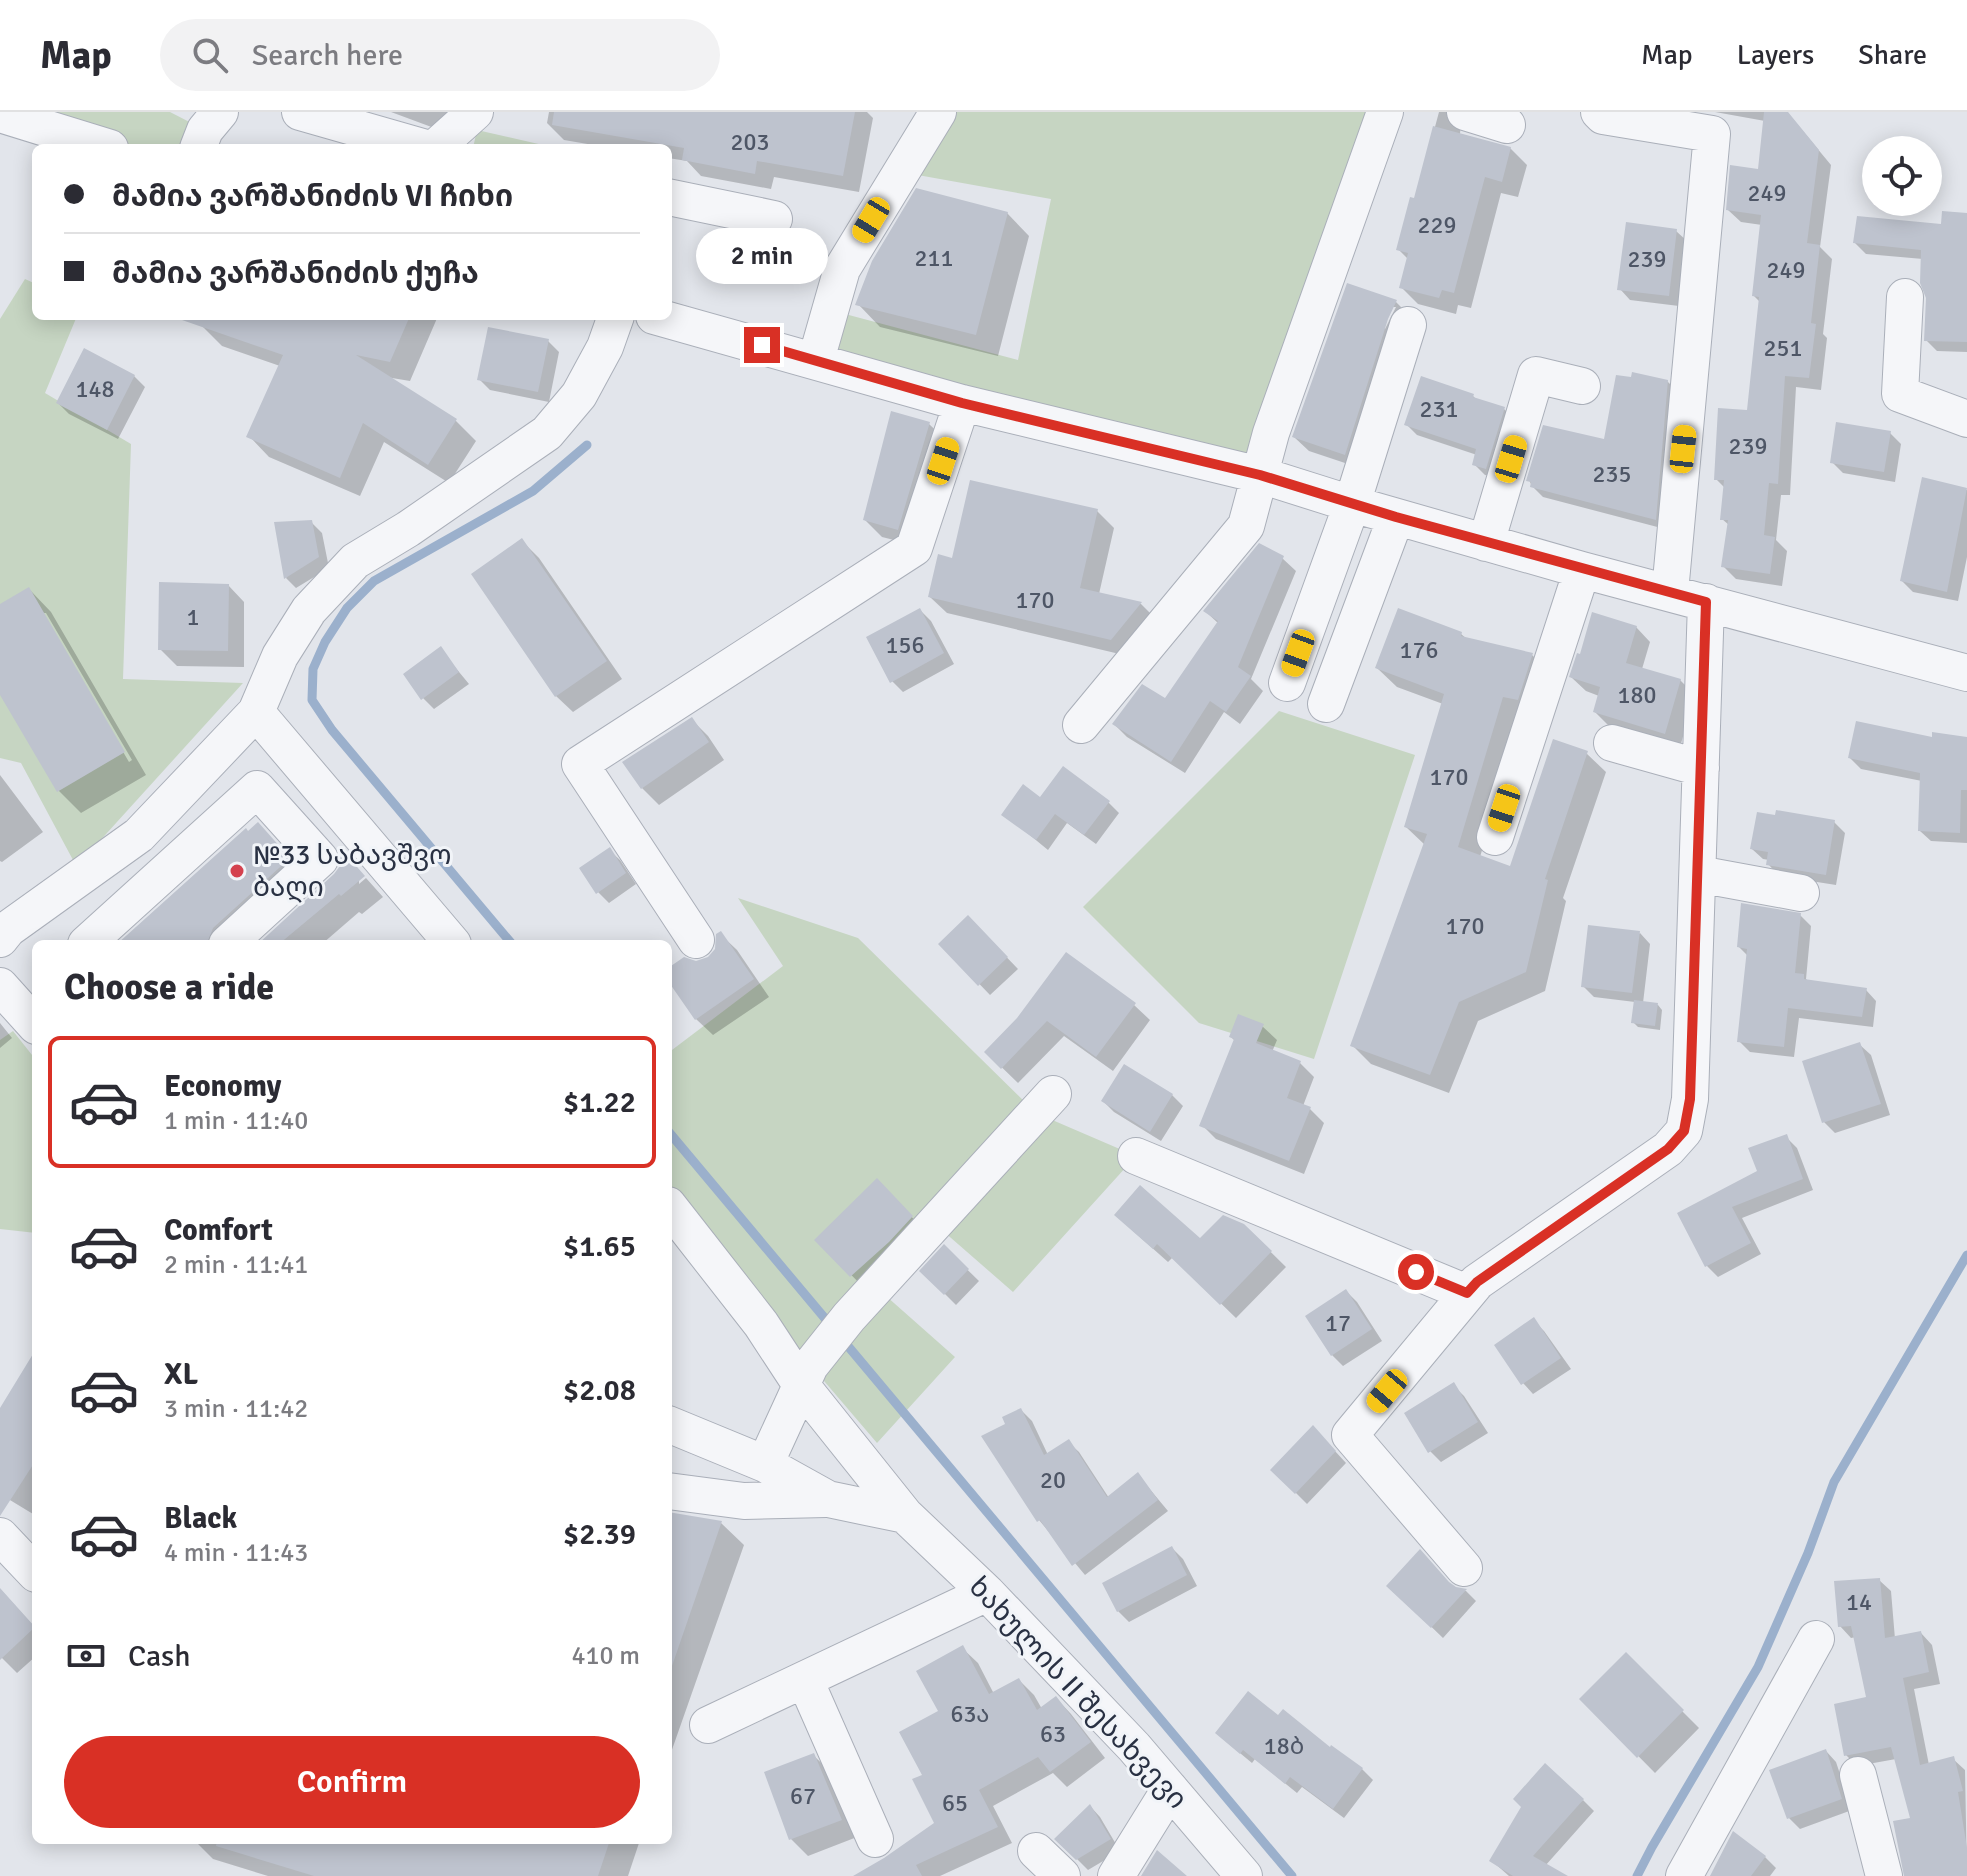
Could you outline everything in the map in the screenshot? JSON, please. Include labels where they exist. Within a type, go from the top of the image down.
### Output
[{"type":"street","points":[[200,144],[205,130],[220,112]]},
{"type":"street","points":[[300,112],[412,144]]},
{"type":"street","points":[[439,144],[475,112]]},
{"type":"street","points":[[816,360],[842,269],[938,112]]},
{"type":"street","points":[[1081,725],[1246,526],[1271,433],[1385,112]]},
{"type":"street","points":[[1465,112],[1507,125]]},
{"type":"street","points":[[1599,112],[1603,116],[1712,134],[1670,592]]},
{"type":"street","points":[[0,114],[97,144]]},
{"type":"street","points":[[672,198],[774,219]]},
{"type":"street","points":[[1905,297],[1900,394],[1967,419]]},
{"type":"street","points":[[0,939],[8,929],[139,835],[256,712],[280,656],[309,610],[355,561],[408,529],[547,433],[579,395],[605,347],[615,320]]},
{"type":"street","points":[[669,320],[962,403],[1260,475],[1582,570],[1967,673]]},
{"type":"street","points":[[1287,683],[1352,504],[1408,325]]},
{"type":"street","points":[[1486,543],[1536,375],[1582,386]]},
{"type":"street","points":[[696,940],[580,764],[914,548],[962,403]]},
{"type":"street","points":[[1326,704],[1396,517]]},
{"type":"street","points":[[1495,837],[1582,570]]},
{"type":"street","points":[[1464,1568],[1350,1435],[1477,1282],[1668,1149],[1684,1131],[1690,1099],[1706,602]]},
{"type":"street","points":[[256,712],[450,940]]},
{"type":"street","points":[[1612,743],[1701,768]]},
{"type":"street","points":[[90,940],[257,789],[320,859],[231,940]]},
{"type":"street","points":[[1698,874],[1801,893]]},
{"type":"street","points":[[0,986],[32,1022]]},
{"type":"street","points":[[765,1464],[810,1366],[1053,1094]]},
{"type":"street","points":[[1136,1156],[1467,1293]]},
{"type":"street","name":"ხახულის II შესახვევი","points":[[672,1210],[761,1324],[801,1385],[905,1515],[987,1593],[1134,1747],[1244,1876]]},
{"type":"street","points":[[672,1426],[765,1464],[828,1499]]},
{"type":"street","points":[[672,1492],[744,1501],[828,1499],[905,1515]]},
{"type":"street","points":[[708,1725],[987,1593]]},
{"type":"street","points":[[1684,1876],[1816,1639]]},
{"type":"street","points":[[805,1680],[875,1839]]},
{"type":"street","points":[[1858,1775],[1884,1876]]},
{"type":"street","points":[[1116,1876],[1170,1789]]},
{"type":"street","points":[[1036,1851],[1062,1876]]},
{"type":"green space","points":[[0,112],[170,112],[205,130],[200,144],[98,144]]},
{"type":"green space","points":[[938,112],[1385,112],[1260,475],[816,360],[830,310],[1018,360],[1051,199],[901,172]]},
{"type":"green space","points":[[477,130],[538,144],[474,144]]},
{"type":"green space","points":[[25,279],[32,282],[32,320],[75,320],[45,393],[131,444],[123,679],[243,683],[97,844],[73,860],[21,763],[0,758],[0,319]]},
{"type":"green space","points":[[1279,711],[1415,755],[1314,1059],[1199,1023],[1083,907]]},
{"type":"green space","points":[[738,898],[858,938],[1036,1113],[1136,1156],[1013,1292],[935,1224],[877,1288],[955,1357],[877,1443],[672,1203],[672,1050],[783,966]]},
{"type":"green space","points":[[13,1031],[32,1055],[32,1233],[0,1229],[0,1040]]},
{"type":"building","points":[[554,112],[855,112],[843,176],[757,161],[755,174],[682,160],[684,148],[672,144],[552,125]]},
{"type":"building","points":[[1764,112],[1788,112],[1819,150],[1807,243],[1820,245],[1811,323],[1816,324],[1809,378],[1785,376],[1778,484],[1769,483],[1764,535],[1775,537],[1770,574],[1721,567],[1728,520],[1720,520],[1724,480],[1714,480],[1718,408],[1747,410],[1759,297],[1752,296],[1761,215],[1726,210],[1730,165],[1758,169]]},
{"type":"building","points":[[1433,126],[1511,147],[1502,182],[1485,177],[1454,293],[1442,290],[1439,298],[1399,288],[1408,253],[1396,250]]},
{"type":"building","points":[[916,188],[1008,212],[976,335],[855,305],[872,261]]},
{"type":"building","points":[[1942,211],[1967,213],[1967,342],[1924,341],[1926,298],[1920,283],[1921,250],[1853,243],[1857,216],[1941,224]]},
{"type":"building","points":[[1626,222],[1677,229],[1669,296],[1617,290]]},
{"type":"building","points":[[1347,283],[1397,300],[1388,319],[1345,455],[1292,437]]},
{"type":"building","points":[[182,320],[408,320],[390,362],[356,355],[457,419],[428,465],[363,423],[340,478],[246,437],[283,355]]},
{"type":"building","points":[[488,327],[549,339],[538,392],[477,380]]},
{"type":"building","points":[[84,348],[135,375],[107,430],[56,403]]},
{"type":"building","points":[[1632,372],[1668,380],[1656,520],[1530,487],[1531,482],[1526,481],[1543,425],[1604,439],[1616,375],[1631,377]]},
{"type":"building","points":[[1421,376],[1505,407],[1486,469],[1472,465],[1476,449],[1404,425]]},
{"type":"building","points":[[891,411],[930,422],[898,530],[863,520]]},
{"type":"building","points":[[1836,422],[1891,431],[1884,472],[1830,463]]},
{"type":"building","points":[[1922,477],[1967,488],[1947,592],[1900,581]]},
{"type":"building","points":[[970,480],[1098,509],[1080,588],[1142,602],[1111,640],[928,597],[938,554],[952,558]]},
{"type":"building","points":[[312,520],[319,557],[284,579],[274,522]]},
{"type":"building","points":[[522,538],[607,661],[555,697],[471,574]]},
{"type":"building","points":[[1259,543],[1284,556],[1238,667],[1251,676],[1226,712],[1210,701],[1171,762],[1112,724],[1142,684],[1165,698],[1218,621],[1203,611]]},
{"type":"building","points":[[159,582],[229,584],[228,651],[158,650]]},
{"type":"building","points":[[29,587],[125,752],[57,792],[0,695],[0,604]]},
{"type":"building","points":[[920,608],[944,653],[890,683],[866,637]]},
{"type":"building","points":[[1398,608],[1462,632],[1461,636],[1533,653],[1518,700],[1503,697],[1458,847],[1510,866],[1553,739],[1588,751],[1545,879],[1548,880],[1526,972],[1459,1002],[1430,1075],[1350,1046],[1427,834],[1404,827],[1444,694],[1375,668]]},
{"type":"building","points":[[1592,612],[1637,626],[1626,663],[1681,679],[1665,734],[1593,712],[1600,687],[1569,677],[1577,653],[1580,654]]},
{"type":"building","points":[[441,646],[459,672],[421,700],[403,674]]},
{"type":"building","points":[[692,717],[709,742],[641,789],[622,762]]},
{"type":"building","points":[[1856,721],[1932,737],[1932,732],[1967,737],[1967,790],[1961,790],[1960,833],[1918,831],[1920,773],[1848,758]]},
{"type":"building","points":[[1063,766],[1110,801],[1084,835],[1055,814],[1036,840],[1001,815],[1023,784],[1040,797]]},
{"type":"building","points":[[1776,810],[1835,820],[1826,875],[1766,865],[1768,852],[1750,849],[1757,812],[1775,815]]},
{"type":"building","points":[[258,822],[290,858],[213,928],[208,940],[121,940],[246,828],[248,831]]},
{"type":"building","points":[[610,847],[626,873],[596,894],[579,868]]},
{"type":"building","points":[[343,851],[365,876],[284,940],[262,940],[334,874],[340,866],[340,853]]},
{"type":"building","points":[[1741,903],[1801,913],[1795,973],[1804,974],[1804,979],[1867,988],[1862,1017],[1788,1008],[1784,1047],[1737,1042],[1747,949],[1737,947]]},
{"type":"building","points":[[968,915],[1008,957],[978,986],[938,944]]},
{"type":"building","points":[[1588,925],[1640,931],[1632,993],[1581,987]]},
{"type":"building","points":[[721,931],[754,979],[695,1020],[672,987],[672,965],[684,957],[696,961],[708,957],[715,949],[716,934]]},
{"type":"building","points":[[1066,952],[1136,1003],[1096,1057],[1047,1021],[1001,1069],[984,1052],[1017,1018]]},
{"type":"building","points":[[1634,1000],[1658,1003],[1655,1026],[1631,1023]]},
{"type":"building","points":[[1238,1014],[1264,1024],[1256,1043],[1301,1061],[1287,1098],[1311,1107],[1289,1161],[1199,1126],[1234,1039],[1229,1037]]},
{"type":"building","points":[[1860,1042],[1881,1104],[1822,1123],[1802,1061]]},
{"type":"building","points":[[1124,1064],[1173,1094],[1150,1132],[1101,1101]]},
{"type":"building","points":[[1787,1134],[1803,1179],[1732,1207],[1751,1243],[1705,1267],[1677,1213],[1757,1171],[1748,1148]]},
{"type":"building","points":[[877,1178],[913,1216],[850,1277],[814,1240]]},
{"type":"building","points":[[1140,1185],[1200,1238],[1223,1215],[1244,1224],[1272,1251],[1220,1305],[1157,1244],[1153,1249],[1114,1215]]},
{"type":"building","points":[[944,1244],[969,1269],[944,1295],[919,1271]]},
{"type":"building","points":[[1346,1289],[1372,1329],[1331,1356],[1305,1316]]},
{"type":"building","points":[[1534,1317],[1561,1358],[1521,1385],[1494,1345]]},
{"type":"building","points":[[32,1356],[32,1466],[0,1516],[0,1408]]},
{"type":"building","points":[[1454,1382],[1478,1422],[1428,1453],[1404,1413]]},
{"type":"building","points":[[1021,1408],[1044,1455],[1069,1439],[1107,1497],[1138,1472],[1158,1500],[1072,1566],[1040,1520],[1037,1522],[981,1436],[1005,1424],[1002,1417]]},
{"type":"building","points":[[1313,1425],[1336,1451],[1295,1494],[1270,1470]]},
{"type":"building","points":[[672,1513],[722,1521],[672,1666]]},
{"type":"building","points":[[1172,1546],[1187,1575],[1117,1612],[1102,1583]]},
{"type":"building","points":[[1420,1549],[1449,1582],[1467,1589],[1431,1628],[1386,1586]]},
{"type":"building","points":[[1880,1578],[1885,1638],[1921,1631],[1929,1672],[1903,1678],[1920,1765],[1954,1756],[1963,1791],[1958,1792],[1967,1848],[1967,1876],[1904,1876],[1893,1821],[1910,1818],[1891,1747],[1844,1756],[1834,1704],[1866,1697],[1851,1626],[1838,1627],[1834,1581]]},
{"type":"building","points":[[0,1588],[32,1624],[32,1630],[0,1660]]},
{"type":"building","points":[[963,1645],[989,1694],[1019,1678],[1037,1710],[1056,1696],[1091,1742],[1050,1772],[1038,1757],[979,1790],[998,1827],[916,1865],[922,1876],[853,1876],[934,1823],[912,1779],[922,1775],[899,1732],[938,1711],[916,1671]]},
{"type":"building","points":[[1626,1652],[1684,1710],[1637,1758],[1579,1699]]},
{"type":"building","points":[[1248,1691],[1278,1715],[1283,1709],[1330,1747],[1363,1768],[1333,1809],[1290,1777],[1285,1784],[1243,1750],[1240,1754],[1215,1733]]},
{"type":"building","points":[[1826,1749],[1842,1799],[1787,1819],[1769,1770]]},
{"type":"building","points":[[814,1753],[842,1820],[789,1840],[764,1772]]},
{"type":"building","points":[[1545,1763],[1584,1799],[1533,1856],[1568,1876],[1513,1876],[1489,1861],[1521,1807],[1513,1799]]},
{"type":"building","points":[[1090,1804],[1111,1839],[1076,1860],[1054,1839]]},
{"type":"building","points":[[1733,1831],[1766,1856],[1751,1876],[1710,1876]]},
{"type":"building","points":[[609,1844],[598,1876],[314,1876],[216,1846]]},
{"type":"building","points":[[1157,1850],[1187,1876],[1141,1876]]},
{"type":"waterway","points":[[509,940],[332,730],[312,700],[313,669],[325,642],[347,608],[374,581],[533,491],[587,445]]},
{"type":"waterway","points":[[672,1136],[833,1328]]},
{"type":"waterway","points":[[1637,1876],[1758,1667],[1808,1553],[1834,1482],[1967,1255]]},
{"type":"waterway","points":[[842,1339],[1292,1876]]},
{"type":"place","name":"№33 საბავშვო ბაღი","points":[[237,871]]},
{"type":"route","points":[[762,345],[962,403],[1260,475],[1582,570],[1706,602],[1690,1099],[1684,1131],[1668,1149],[1477,1282],[1467,1293],[1416,1272]]}]
